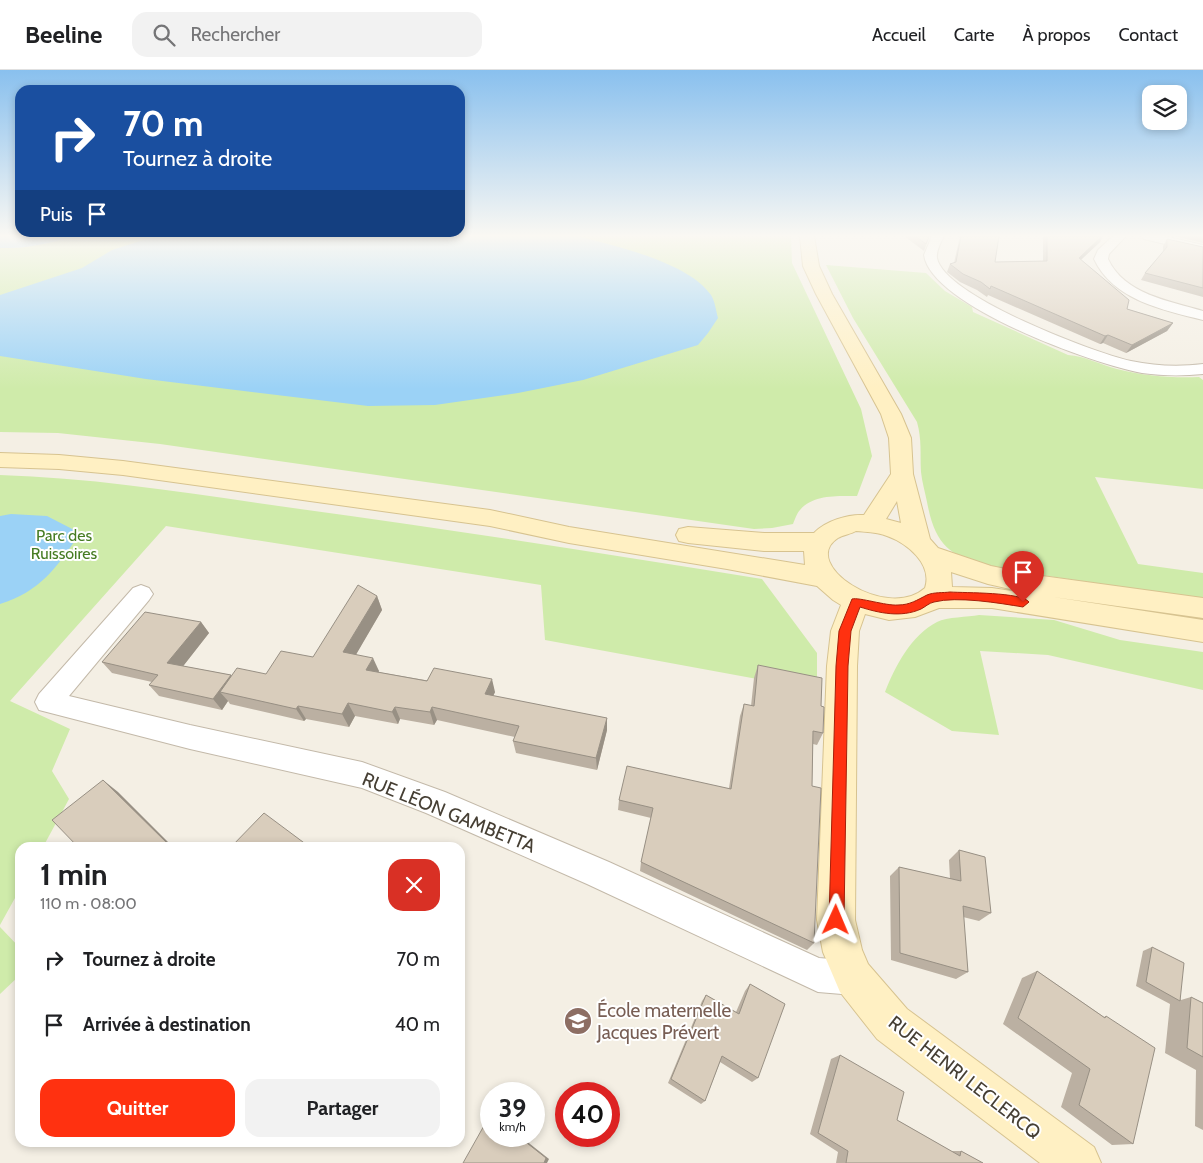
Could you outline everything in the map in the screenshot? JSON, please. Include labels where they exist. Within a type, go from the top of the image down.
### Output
[{"type":"main road","points":[[821,287],[891,414],[900,438],[902,474],[925,549],[938,567],[941,578],[938,589],[931,598],[917,606],[898,610],[877,608],[856,602],[838,591],[824,578],[818,565],[816,553],[819,542],[828,533],[840,526],[871,524],[896,530],[925,549],[988,576],[1035,585],[1203,608]]},
{"type":"main road","points":[[0,460],[59,462],[123,468],[490,518],[570,535],[727,560],[824,578]]},
{"type":"main road","points":[[871,524],[902,474]]},
{"type":"main road","points":[[490,518],[574,521],[730,540],[795,543],[819,542]]},
{"type":"main road","points":[[931,598],[950,596],[992,598],[1203,630]]},
{"type":"main road","name":"RUE HENRI LECLERCQ","points":[[856,602],[845,631],[842,666],[836,920],[843,952],[854,978],[892,1024],[1078,1163]]},
{"type":"street","points":[[952,287],[967,298],[1083,351],[1103,358],[1153,370],[1186,371],[1203,369]]},
{"type":"street","points":[[1126,287],[1142,296],[1203,316]]},
{"type":"street","name":"RUE LÉON GAMBETTA","points":[[141,594],[48,702],[190,737],[362,775],[434,802],[598,873],[818,975],[854,978]]},
{"type":"green space","points":[[0,287],[803,287],[861,409],[872,456],[857,496],[834,496],[812,501],[800,510],[793,524],[754,529],[160,444],[58,433],[0,432]]},
{"type":"green space","points":[[837,287],[941,287],[972,307],[973,312],[1068,355],[1147,375],[1199,377],[1203,380],[1203,489],[1095,477],[1138,564],[1203,573],[1203,599],[988,567],[963,558],[953,552],[939,538],[930,516],[921,476],[920,441],[917,422],[853,318]]},
{"type":"green space","name":"Parc des Ruissoires","points":[[0,475],[112,483],[188,493],[589,551],[762,579],[817,653],[817,690],[545,640],[541,585],[166,526],[10,701],[70,729],[52,771],[69,799],[46,842],[15,842],[15,898],[0,925]]},
{"type":"green space","points":[[979,615],[1054,620],[1120,640],[1203,652],[1203,690],[1048,655],[980,651],[999,735],[952,731],[885,692],[905,652],[919,635],[937,622],[946,619]]},
{"type":"green space","points":[[0,927],[15,943],[15,980],[0,994]]},
{"type":"water","points":[[24,287],[704,287],[711,295],[718,318],[698,345],[583,380],[518,393],[435,405],[368,406],[146,379],[0,356],[0,295]]},
{"type":"water","points":[[11,514],[47,516],[80,533],[56,567],[37,585],[14,599],[0,604],[0,516]]},
{"type":"building","points":[[993,287],[1114,287],[1129,300],[1127,309],[1173,323],[1132,345],[1108,335],[1105,336]]},
{"type":"building","points":[[358,585],[377,596],[343,652],[373,658],[366,670],[427,681],[434,668],[492,679],[485,694],[607,718],[596,758],[513,741],[519,726],[432,707],[430,712],[395,707],[392,712],[348,703],[342,714],[298,706],[296,709],[220,692],[237,668],[266,674],[281,651],[313,657]]},
{"type":"building","points":[[145,612],[201,622],[167,663],[231,675],[213,699],[149,685],[158,675],[102,662]]},
{"type":"building","points":[[758,665],[822,678],[821,706],[824,707],[823,733],[813,731],[812,786],[821,788],[814,943],[641,862],[653,808],[619,800],[627,766],[731,789],[744,704],[754,706]]},
{"type":"building","points":[[103,780],[166,842],[73,842],[52,820]]},
{"type":"building","points":[[264,813],[303,842],[236,842]]},
{"type":"building","points":[[959,850],[985,857],[991,913],[963,906],[968,972],[900,953],[899,867],[961,881]]},
{"type":"building","points":[[1152,947],[1184,963],[1180,1001],[1146,982]]},
{"type":"building","points":[[1037,971],[1105,1018],[1106,1016],[1155,1048],[1133,1144],[1079,1105],[1090,1069],[1018,1018]]},
{"type":"building","points":[[750,984],[785,1004],[758,1078],[722,1056],[705,1101],[671,1079],[706,995],[739,1014]]},
{"type":"building","points":[[1191,997],[1203,1003],[1203,1057],[1187,1048]]},
{"type":"building","points":[[840,1055],[904,1092],[897,1120],[960,1156],[961,1151],[983,1163],[846,1163],[848,1151],[818,1133]]},
{"type":"building","points":[[480,1133],[480,1147],[532,1147],[546,1158],[544,1163],[463,1163]]},
{"type":"place","name":"École maternelle Jacques Prévert","points":[[578,1021]]},
{"type":"route","points":[[836,920],[842,666],[845,631],[856,602],[877,608],[898,610],[917,606],[931,598],[950,596],[1023,602]]}]
